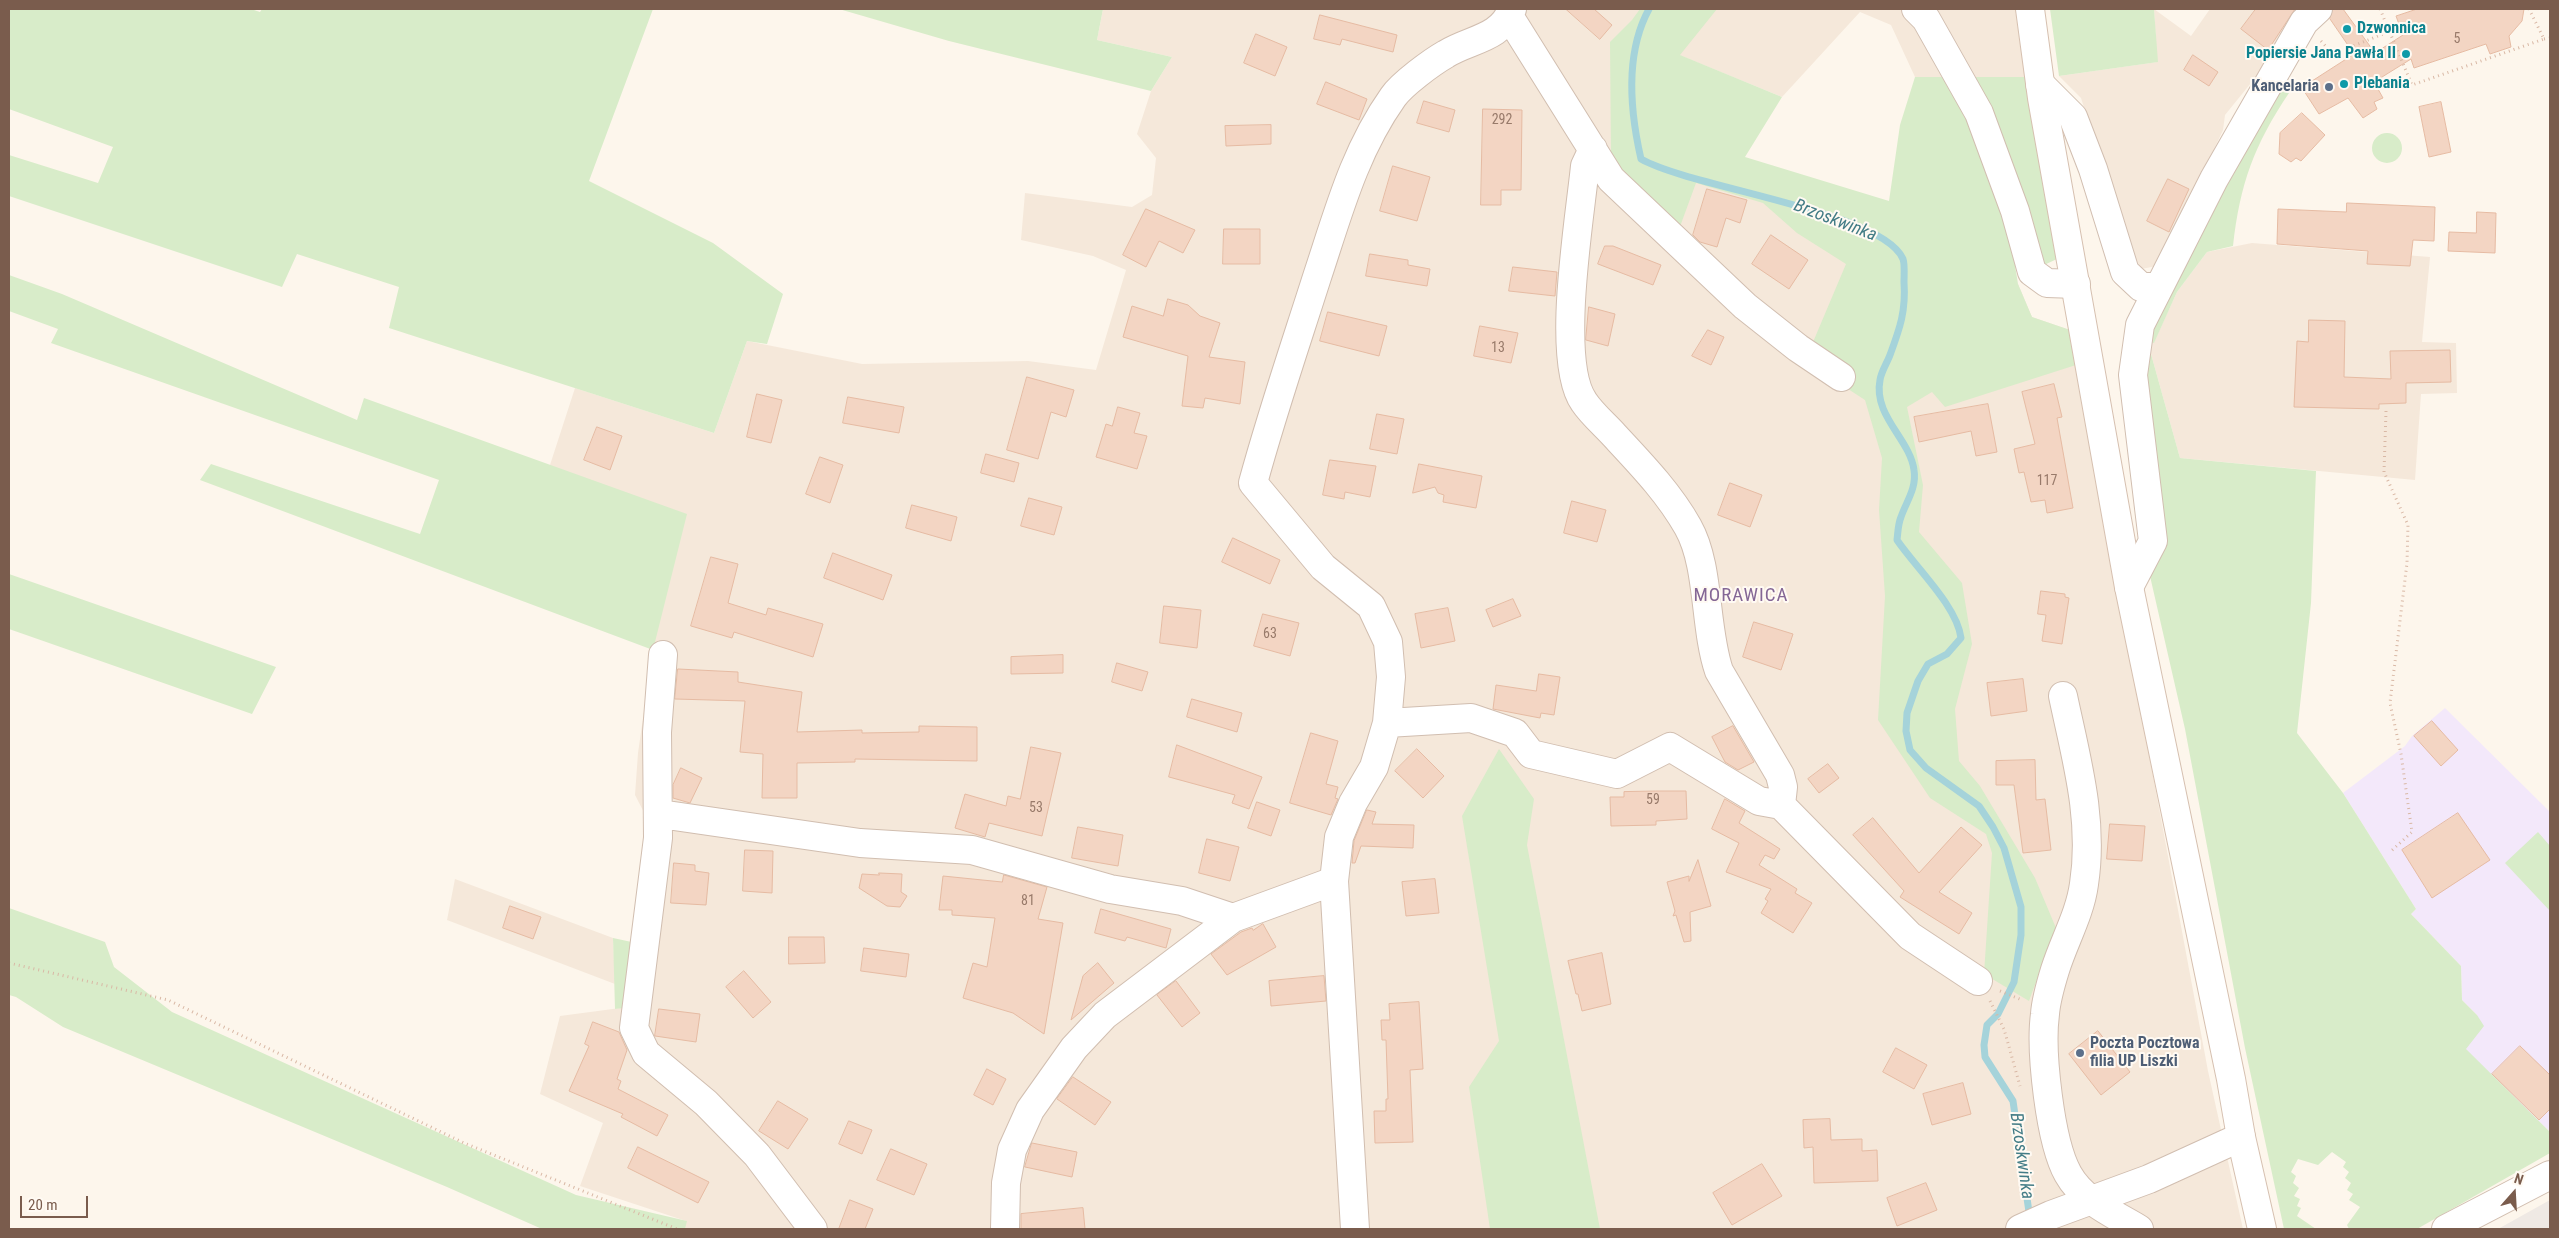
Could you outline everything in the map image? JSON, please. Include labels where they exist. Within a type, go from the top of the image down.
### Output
[{"type":"street","points":[[1916,9],[1926,19],[1979,113],[2015,211],[2032,272],[2047,283],[2076,284]]},
{"type":"street","points":[[2030,9],[2040,84],[2129,587],[2231,1079],[2241,1138],[2262,1229]]},
{"type":"street","points":[[1355,1229],[1334,881],[1339,837],[1352,803],[1374,767],[1387,723],[1391,677],[1388,642],[1371,606],[1323,567],[1254,483],[1272,414],[1346,186],[1362,148],[1396,93],[1446,54],[1490,36],[1510,13],[1610,179],[1745,306],[1798,348],[1841,378]]},
{"type":"street","points":[[2129,587],[2153,541],[2133,375],[2140,325],[2214,179],[2304,22],[2317,22]]},
{"type":"street","points":[[2040,84],[2073,117],[2126,272],[2141,287],[2159,287]]},
{"type":"street","points":[[1593,150],[1585,166],[1569,327],[1574,374],[1583,401],[1648,472],[1688,528],[1698,554],[1713,653],[1720,671],[1780,775],[1783,787],[1781,804]]},
{"type":"street","points":[[662,655],[657,732],[660,814],[634,1028],[646,1053],[706,1103],[757,1155],[813,1229]]},
{"type":"street","points":[[2063,696],[2085,798],[2088,841],[2084,884],[2075,918],[2055,970],[2045,1010],[2045,1065],[2060,1153],[2068,1175],[2090,1200],[2139,1229]]},
{"type":"street","points":[[1387,723],[1471,718],[1515,733],[1531,754],[1618,774],[1670,747],[1759,801],[1781,804],[1910,936],[1988,985]]},
{"type":"street","points":[[660,814],[860,843],[972,850],[1110,889],[1182,901],[1233,918]]},
{"type":"street","points":[[1005,1229],[1006,1183],[1012,1150],[1030,1110],[1074,1048],[1105,1015],[1233,918],[1334,881]]},
{"type":"street","points":[[2020,1229],[2051,1215],[2149,1179],[2241,1138]]},
{"type":"street","points":[[2446,1229],[2550,1176]]},
{"type":"path","points":[[2380,9],[2388,32],[2412,85],[2550,38]]},
{"type":"path","points":[[2529,9],[2544,39]]},
{"type":"path","points":[[2317,22],[2332,54],[2388,32]]},
{"type":"path","points":[[2386,411],[2384,472],[2408,525],[2407,563],[2390,703],[2401,754],[2412,832],[2390,852]]},
{"type":"path","points":[[9,963],[168,1000],[464,1143],[677,1229]]},
{"type":"path","points":[[1988,985],[2016,997]]},
{"type":"path","points":[[1988,985],[2015,1074],[2023,1092]]},
{"type":"shaded area","points":[[1103,9],[2015,9],[2025,77],[1915,77],[1891,25],[1860,12],[1782,97],[1679,55],[1663,136],[2018,284],[2032,317],[2070,330],[2208,1071],[2243,1229],[685,1229],[686,1221],[580,1186],[603,1123],[540,1094],[560,1016],[643,1005],[650,824],[635,795],[638,753],[653,649],[550,465],[575,388],[714,433],[747,341],[862,364],[1028,361],[1096,370],[1126,270],[1093,256],[1021,240],[1025,193],[1132,207],[1152,195],[1156,158],[1137,134],[1151,91],[1172,57],[1097,40]]},
{"type":"shaded area","points":[[2154,9],[2191,36],[2210,9],[2311,9],[2225,115],[2223,130],[2172,239],[2157,266],[2141,269],[2129,246],[2081,98],[2059,76],[2157,62]]},
{"type":"shaded area","points":[[2252,243],[2430,257],[2422,342],[2456,343],[2457,393],[2421,394],[2415,480],[2180,458],[2151,354],[2145,352],[2148,341],[2154,342],[2177,292],[2207,252]]},
{"type":"shaded area","points":[[2445,708],[2550,812],[2550,1132],[2465,1049],[2477,1015],[2462,1000],[2461,966],[2411,914],[2416,909],[2343,793],[2405,746],[2412,736]]},
{"type":"shaded area","points":[[455,879],[613,938],[615,984],[447,920]]},
{"type":"shaded area","points":[[2550,1200],[2550,1229],[2498,1229]]},
{"type":"green space","points":[[9,9],[251,9],[260,12],[262,9],[653,9],[589,181],[713,243],[783,294],[767,344],[747,341],[714,433],[389,328],[399,287],[297,254],[282,287],[9,196],[9,155],[98,183],[113,147],[9,109]]},
{"type":"green space","points":[[839,9],[1103,9],[1097,40],[1172,57],[1151,91],[949,41]]},
{"type":"green space","points":[[1640,9],[1717,9],[1680,55],[1782,97],[1745,157],[1889,201],[1900,125],[1915,77],[1946,77],[1975,127],[2007,216],[2018,284],[2032,317],[2070,330],[2076,365],[1945,407],[1932,392],[1907,407],[1923,485],[1919,532],[1962,583],[1972,644],[1955,709],[1959,761],[1980,786],[2035,878],[2056,928],[2029,1001],[1984,974],[1992,853],[1986,834],[1930,798],[1878,720],[1885,596],[1879,510],[1882,458],[1865,400],[1805,361],[1846,264],[1797,233],[1763,203],[1696,183],[1678,232],[1611,162],[1610,42]]},
{"type":"green space","points":[[2050,9],[2154,9],[2158,62],[2059,76]]},
{"type":"green space","points":[[1972,77],[2025,77],[2057,259],[2044,265],[2037,255],[2009,154]]},
{"type":"green space","points":[[2279,88],[2289,93],[2266,130],[2250,166],[2240,203],[2233,246],[2207,252],[2177,292],[2154,343],[2148,341],[2154,315]]},
{"type":"green space","points":[[2387,133],[2398,137],[2402,148],[2398,159],[2387,163],[2376,159],[2372,148],[2376,137]]},
{"type":"green space","points":[[9,275],[62,294],[357,420],[364,398],[687,514],[653,650],[200,480],[211,464],[420,534],[439,480],[51,343],[58,329],[9,311]]},
{"type":"green space","points":[[2145,352],[2151,354],[2180,458],[2316,471],[2311,603],[2297,733],[2343,793],[2416,909],[2411,914],[2461,966],[2462,1000],[2477,1015],[2484,1026],[2466,1049],[2550,1132],[2550,1153],[2417,1229],[2349,1229],[2347,1225],[2360,1207],[2349,1200],[2353,1194],[2347,1190],[2351,1183],[2345,1178],[2349,1172],[2343,1167],[2346,1162],[2332,1152],[2318,1165],[2298,1159],[2291,1172],[2296,1176],[2293,1183],[2299,1188],[2294,1196],[2300,1199],[2297,1206],[2301,1208],[2297,1216],[2316,1229],[2284,1229],[2245,1048],[2185,729],[2147,563]]},
{"type":"green space","points":[[9,574],[276,667],[252,714],[9,629]]},
{"type":"green space","points":[[1499,749],[1534,799],[1527,845],[1600,1229],[1490,1229],[1469,1087],[1499,1041],[1462,816]]},
{"type":"green space","points":[[2538,832],[2550,846],[2550,911],[2505,863]]},
{"type":"green space","points":[[9,908],[105,942],[114,967],[172,1012],[576,1195],[687,1221],[685,1229],[542,1229],[447,1187],[63,1027],[16,997],[9,995]]},
{"type":"green space","points":[[613,938],[641,944],[632,1007],[615,1009]]},
{"type":"building","points":[[1566,9],[1594,9],[1612,25],[1600,39]]},
{"type":"building","points":[[2256,9],[2295,9],[2268,50],[2241,29]]},
{"type":"building","points":[[2333,9],[2343,9],[2375,53],[2403,35],[2396,16],[2417,9],[2524,9],[2522,21],[2509,36],[2511,47],[2490,54],[2486,44],[2414,68],[2411,59],[2374,82],[2383,98],[2374,102],[2377,109],[2363,118],[2348,98],[2319,114],[2304,91],[2314,86],[2312,81],[2354,54],[2330,19]]},
{"type":"building","points":[[1320,15],[1397,35],[1393,52],[1342,39],[1340,45],[1314,39]]},
{"type":"building","points":[[1256,34],[1287,47],[1275,76],[1244,63]]},
{"type":"building","points":[[2193,55],[2218,72],[2209,86],[2184,70]]},
{"type":"building","points":[[1326,82],[1367,99],[1359,120],[1317,104]]},
{"type":"building","points":[[1424,101],[1455,110],[1449,132],[1417,123]]},
{"type":"building","points":[[2441,102],[2451,152],[2429,157],[2419,107]]},
{"type":"building","points":[[1483,109],[1522,110],[1521,190],[1501,190],[1501,205],[1481,205]]},
{"type":"building","points":[[2302,113],[2325,135],[2301,161],[2296,158],[2291,162],[2279,154],[2280,133]]},
{"type":"building","points":[[1271,125],[1271,144],[1226,146],[1225,126]]},
{"type":"building","points":[[1393,166],[1430,177],[1417,221],[1380,211]]},
{"type":"building","points":[[2168,179],[2189,189],[2169,232],[2147,221]]},
{"type":"building","points":[[1707,189],[1747,200],[1740,223],[1726,218],[1717,247],[1700,242],[1693,235]]},
{"type":"building","points":[[2347,203],[2435,207],[2434,241],[2413,240],[2410,266],[2367,264],[2368,251],[2277,244],[2278,209],[2346,212]]},
{"type":"building","points":[[1146,209],[1195,230],[1183,253],[1159,241],[1146,267],[1123,255]]},
{"type":"building","points":[[2477,212],[2496,213],[2495,253],[2448,251],[2449,232],[2476,233]]},
{"type":"building","points":[[1224,229],[1260,229],[1260,264],[1223,264]]},
{"type":"building","points":[[1771,235],[1808,260],[1789,289],[1752,264]]},
{"type":"building","points":[[1605,246],[1613,246],[1661,265],[1653,285],[1598,264]]},
{"type":"building","points":[[1370,254],[1408,260],[1408,265],[1430,269],[1427,286],[1366,276]]},
{"type":"building","points":[[1513,267],[1557,272],[1555,296],[1509,291]]},
{"type":"building","points":[[1168,299],[1188,305],[1200,316],[1220,323],[1209,357],[1245,362],[1240,404],[1205,398],[1203,408],[1182,406],[1188,356],[1123,337],[1132,306],[1163,316]]},
{"type":"building","points":[[1589,307],[1615,314],[1608,346],[1586,340]]},
{"type":"building","points":[[1328,312],[1387,326],[1379,356],[1320,341]]},
{"type":"building","points":[[2309,320],[2345,321],[2344,377],[2391,379],[2390,351],[2450,350],[2451,382],[2406,383],[2406,403],[2379,404],[2379,409],[2294,407],[2297,341],[2308,342]]},
{"type":"building","points":[[1480,326],[1518,333],[1511,363],[1474,356]]},
{"type":"building","points":[[1708,330],[1724,337],[1711,365],[1692,356]]},
{"type":"building","points":[[1027,377],[1074,390],[1066,417],[1051,412],[1038,459],[1007,450]]},
{"type":"building","points":[[2054,384],[2062,417],[2057,418],[2073,508],[2047,513],[2045,500],[2031,502],[2024,472],[2019,473],[2014,449],[2035,444],[2022,392]]},
{"type":"building","points":[[757,394],[782,400],[771,443],[747,437]]},
{"type":"building","points":[[848,397],[904,407],[899,433],[843,423]]},
{"type":"building","points":[[1988,404],[1997,452],[1976,456],[1971,431],[1919,442],[1914,417]]},
{"type":"building","points":[[1118,407],[1140,413],[1134,433],[1147,436],[1137,469],[1096,457],[1106,424],[1112,426]]},
{"type":"building","points":[[1377,414],[1404,419],[1397,454],[1370,449]]},
{"type":"building","points":[[597,427],[622,436],[610,470],[584,460]]},
{"type":"building","points":[[986,454],[1019,463],[1014,482],[981,473]]},
{"type":"building","points":[[820,457],[843,465],[830,503],[806,494]]},
{"type":"building","points":[[1330,460],[1376,466],[1370,497],[1345,492],[1344,499],[1323,495]]},
{"type":"building","points":[[1419,464],[1482,476],[1476,508],[1443,502],[1444,495],[1438,493],[1435,487],[1413,493]]},
{"type":"building","points":[[1730,483],[1762,495],[1750,527],[1718,515]]},
{"type":"building","points":[[1029,498],[1062,507],[1054,535],[1021,526]]},
{"type":"building","points":[[1572,501],[1606,510],[1597,542],[1564,533]]},
{"type":"building","points":[[912,505],[957,517],[951,541],[906,528]]},
{"type":"building","points":[[1233,538],[1280,560],[1270,584],[1222,562]]},
{"type":"building","points":[[833,553],[892,575],[883,600],[824,578]]},
{"type":"building","points":[[711,557],[738,564],[728,603],[766,615],[768,608],[823,624],[813,657],[734,632],[732,638],[691,626]]},
{"type":"building","points":[[2041,591],[2065,594],[2065,597],[2069,598],[2062,644],[2042,641],[2046,615],[2038,614]]},
{"type":"building","points":[[1513,599],[1521,616],[1493,627],[1486,610]]},
{"type":"building","points":[[1164,606],[1201,610],[1197,648],[1160,643]]},
{"type":"building","points":[[1448,608],[1455,641],[1421,648],[1415,614]]},
{"type":"building","points":[[1263,614],[1299,623],[1290,656],[1254,646]]},
{"type":"building","points":[[1754,622],[1793,634],[1781,670],[1743,657]]},
{"type":"building","points":[[1063,655],[1063,673],[1011,674],[1011,657]]},
{"type":"building","points":[[1117,663],[1148,672],[1142,691],[1112,682]]},
{"type":"building","points":[[678,669],[738,672],[738,682],[802,692],[797,732],[862,730],[862,733],[919,732],[919,726],[977,727],[977,761],[855,759],[855,762],[797,763],[797,798],[762,798],[763,754],[740,752],[745,701],[675,699]]},
{"type":"building","points":[[1539,674],[1560,677],[1554,715],[1541,713],[1540,718],[1493,709],[1496,685],[1536,691]]},
{"type":"building","points":[[2023,679],[2027,711],[1991,716],[1987,683]]},
{"type":"building","points":[[1192,699],[1242,713],[1237,732],[1187,717]]},
{"type":"building","points":[[2432,721],[2458,750],[2441,766],[2414,736]]},
{"type":"building","points":[[1733,726],[1754,762],[1738,770],[1725,762],[1712,737]]},
{"type":"building","points":[[1311,733],[1338,741],[1326,784],[1338,787],[1335,798],[1338,799],[1331,815],[1290,803]]},
{"type":"building","points":[[1177,745],[1262,777],[1249,809],[1232,803],[1235,795],[1169,777]]},
{"type":"building","points":[[1031,747],[1061,753],[1042,836],[989,823],[985,837],[955,828],[965,794],[1006,806],[1008,796],[1020,799]]},
{"type":"building","points":[[1417,749],[1444,776],[1423,798],[1395,771]]},
{"type":"building","points":[[2035,760],[2036,800],[2045,799],[2051,850],[2023,853],[2014,785],[1996,785],[1996,761]]},
{"type":"building","points":[[1828,764],[1839,778],[1819,793],[1808,779]]},
{"type":"building","points":[[681,768],[702,778],[690,803],[673,798],[673,785]]},
{"type":"building","points":[[1686,791],[1687,819],[1656,821],[1656,825],[1611,826],[1610,797],[1624,797],[1624,792]]},
{"type":"building","points":[[1725,799],[1745,811],[1739,823],[1780,849],[1774,859],[1765,855],[1759,865],[1797,889],[1795,893],[1812,903],[1793,933],[1761,913],[1768,901],[1765,899],[1771,889],[1726,872],[1739,843],[1712,829]]},
{"type":"building","points":[[1257,802],[1280,810],[1271,836],[1248,828]]},
{"type":"building","points":[[1367,810],[1376,812],[1372,824],[1414,825],[1413,848],[1361,846],[1355,863],[1352,863],[1354,841]]},
{"type":"building","points":[[2458,813],[2490,860],[2432,898],[2402,850]]},
{"type":"building","points":[[1873,818],[1919,873],[1961,827],[1982,845],[1939,892],[1972,913],[1959,934],[1900,897],[1904,891],[1853,835]]},
{"type":"building","points":[[2110,824],[2145,826],[2142,861],[2107,859]]},
{"type":"building","points":[[1078,827],[1123,835],[1118,866],[1072,858]]},
{"type":"building","points":[[1207,839],[1239,847],[1230,881],[1199,873]]},
{"type":"building","points":[[745,850],[773,851],[772,893],[743,891]]},
{"type":"building","points":[[1698,860],[1711,906],[1690,912],[1691,941],[1684,942],[1676,915],[1673,916],[1675,911],[1667,882],[1689,876],[1689,881]]},
{"type":"building","points":[[674,863],[695,865],[695,871],[709,873],[706,905],[671,903]]},
{"type":"building","points":[[879,873],[902,874],[901,892],[907,896],[900,907],[887,906],[859,888],[862,874],[879,875]]},
{"type":"building","points":[[1004,875],[1047,887],[1038,919],[1063,923],[1044,1034],[1013,1013],[963,998],[973,963],[987,967],[995,918],[952,915],[952,910],[939,910],[943,876],[1002,882]]},
{"type":"building","points":[[1435,879],[1439,913],[1406,916],[1402,882]]},
{"type":"building","points":[[510,906],[541,917],[533,939],[503,928]]},
{"type":"building","points":[[1101,909],[1171,929],[1166,948],[1127,937],[1125,941],[1095,933]]},
{"type":"building","points":[[1263,924],[1276,947],[1227,975],[1211,954],[1241,932],[1252,928],[1253,930]]},
{"type":"building","points":[[789,937],[824,937],[825,963],[789,964]]},
{"type":"building","points":[[864,948],[909,954],[906,977],[861,971]]},
{"type":"building","points":[[1602,953],[1611,1004],[1582,1011],[1568,961]]},
{"type":"building","points":[[1098,963],[1114,983],[1071,1020],[1083,976]]},
{"type":"building","points":[[744,971],[771,1002],[753,1018],[726,987]]},
{"type":"building","points":[[1324,976],[1326,1001],[1271,1006],[1269,981]]},
{"type":"building","points":[[1176,981],[1200,1013],[1182,1027],[1157,995]]},
{"type":"building","points":[[1419,1002],[1423,1069],[1410,1070],[1413,1142],[1375,1143],[1374,1111],[1386,1111],[1386,1099],[1388,1099],[1386,1040],[1382,1040],[1381,1020],[1390,1020],[1389,1004]]},
{"type":"building","points":[[659,1009],[700,1014],[696,1042],[655,1036]]},
{"type":"building","points":[[593,1022],[619,1032],[627,1050],[617,1079],[621,1081],[618,1089],[668,1115],[657,1136],[621,1117],[623,1114],[569,1091],[589,1046],[585,1044]]},
{"type":"building","points":[[2098,1031],[2130,1072],[2101,1095],[2069,1054]]},
{"type":"building","points":[[2520,1046],[2550,1075],[2550,1109],[2539,1120],[2492,1074]]},
{"type":"building","points":[[1896,1048],[1927,1065],[1914,1089],[1883,1072]]},
{"type":"building","points":[[987,1069],[1006,1079],[993,1105],[974,1095]]},
{"type":"building","points":[[1073,1077],[1111,1102],[1095,1125],[1057,1099]]},
{"type":"building","points":[[1963,1083],[1971,1114],[1932,1125],[1923,1094]]},
{"type":"building","points":[[778,1101],[808,1119],[788,1149],[759,1131]]},
{"type":"building","points":[[1830,1119],[1831,1140],[1862,1139],[1862,1151],[1877,1150],[1878,1181],[1814,1183],[1813,1147],[1804,1148],[1803,1120]]},
{"type":"building","points":[[849,1121],[872,1130],[862,1154],[839,1144]]},
{"type":"building","points":[[1032,1143],[1077,1152],[1072,1177],[1025,1167]]},
{"type":"building","points":[[638,1147],[709,1182],[698,1203],[628,1168]]},
{"type":"building","points":[[891,1149],[927,1164],[914,1195],[877,1180]]},
{"type":"building","points":[[1762,1164],[1782,1196],[1732,1225],[1713,1193]]},
{"type":"building","points":[[1926,1183],[1937,1210],[1897,1226],[1887,1198]]},
{"type":"building","points":[[850,1200],[873,1209],[865,1229],[839,1229]]},
{"type":"building","points":[[1083,1208],[1085,1229],[1021,1229],[1021,1214]]},
{"type":"waterway","name":"Brzoskwinka","points":[[1649,9],[1641,26],[1633,63],[1632,102],[1641,159],[1666,170],[1824,214],[1860,227],[1888,242],[1903,259],[1903,311],[1897,336],[1881,377],[1879,393],[1887,416],[1911,459],[1915,477],[1913,489],[1900,520],[1897,540],[1944,600],[1958,626],[1961,638],[1947,654],[1928,664],[1918,681],[1907,713],[1906,731],[1910,750],[1926,768],[1979,806],[1993,827],[2004,848],[2021,907],[2021,935],[2014,982],[1998,1014],[1987,1025],[1984,1045],[1985,1057],[2013,1101],[2030,1219]]},
{"type":"place","name":"Dzwonnica","points":[[2347,29]]},
{"type":"place","name":"Popiersie Jana Pawła II","points":[[2406,54]]},
{"type":"place","name":"Plebania","points":[[2344,84]]},
{"type":"place","name":"Kancelaria","points":[[2329,87]]},
{"type":"place","name":"Poczta Pocztowa filia UP Liszki","points":[[2080,1053]]},
{"type":"district","name":"MORAWICA","points":[[1741,596]]}]
